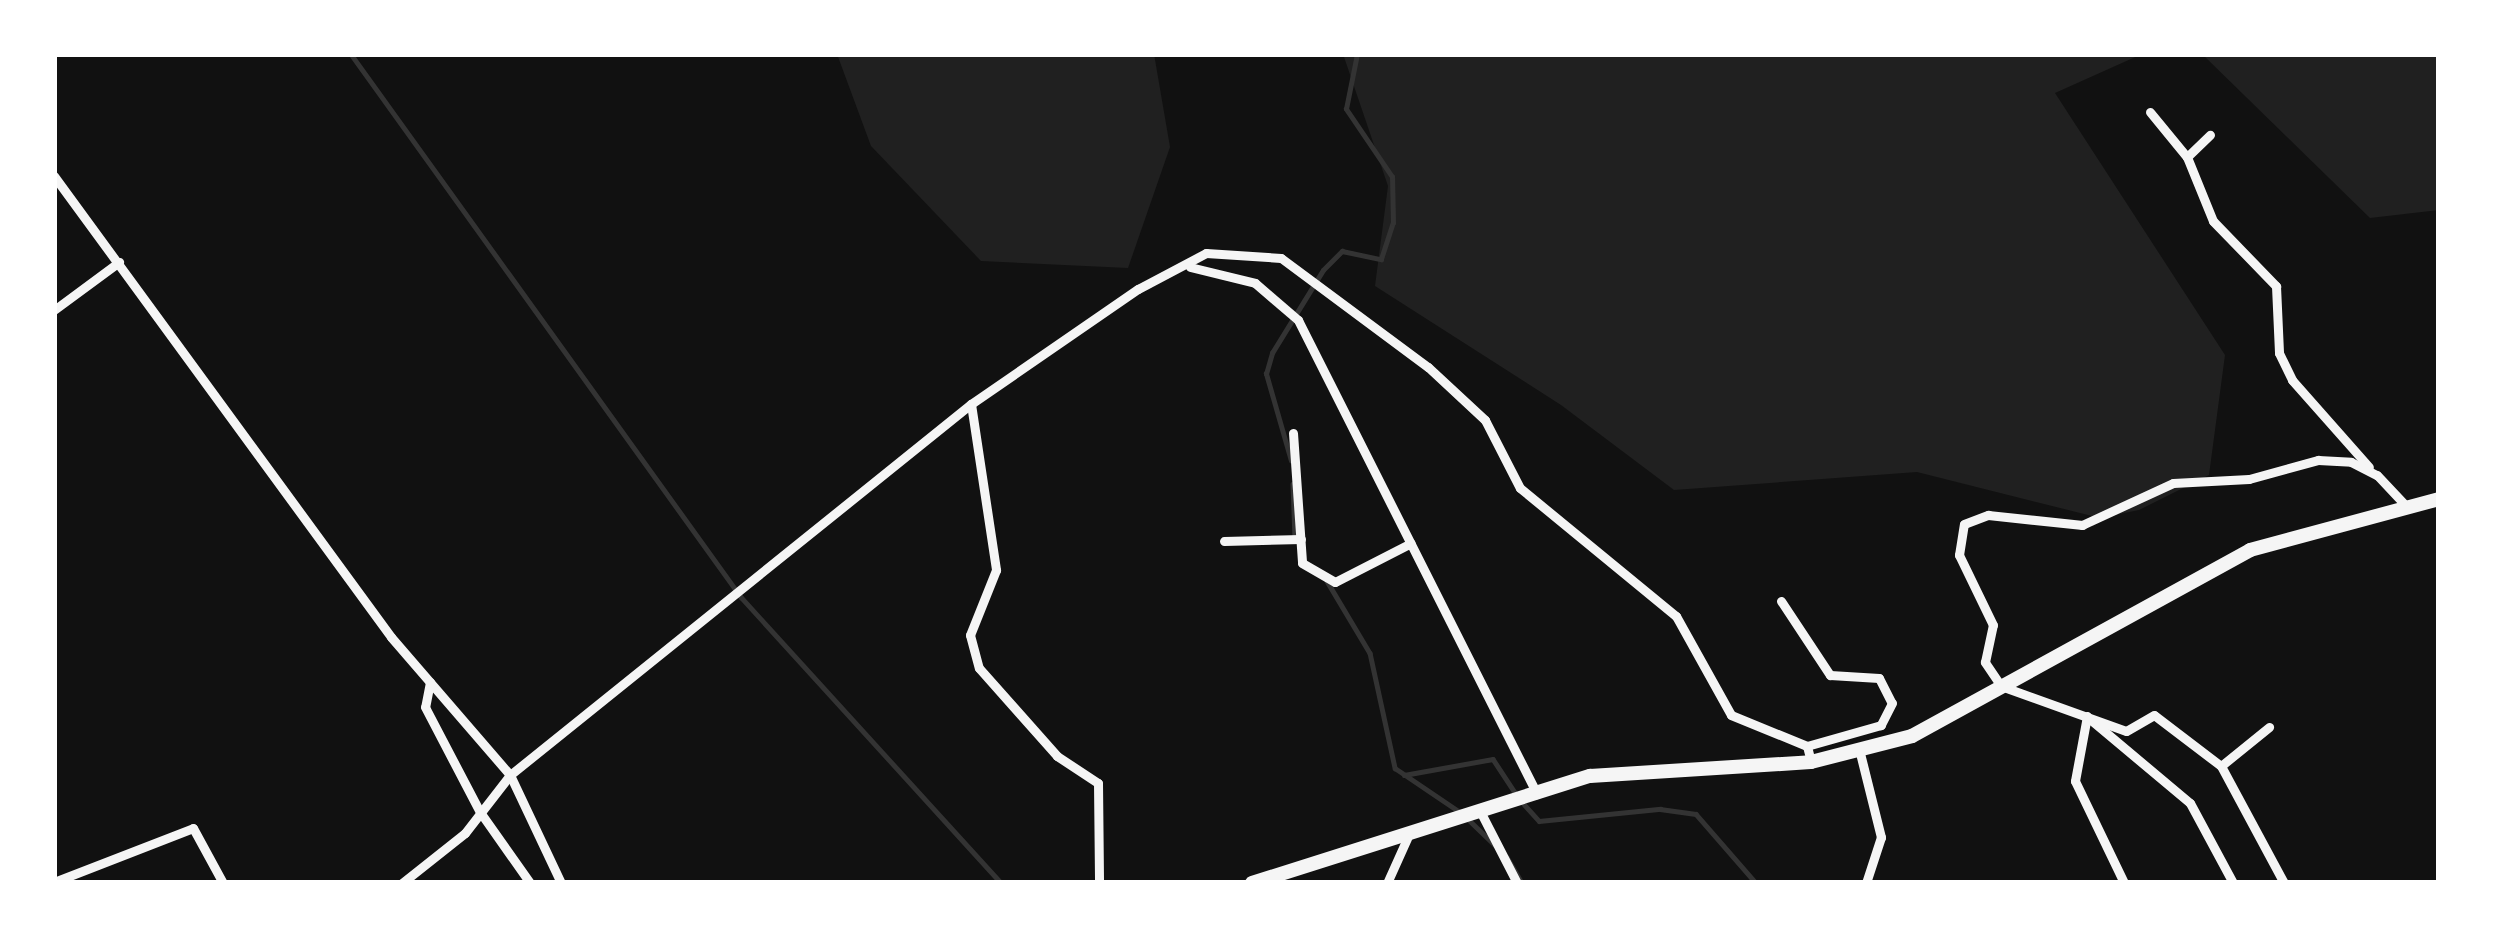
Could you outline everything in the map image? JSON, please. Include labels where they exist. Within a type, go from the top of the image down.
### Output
[{"type":"main road","points":[[1252,883],[1537,794],[1661,766],[1811,762],[1860,753],[1912,736],[2250,550],[2439,499]]},
{"type":"street","points":[[2150,112],[2187,157],[2212,221],[2276,286],[2279,353],[2293,380],[2407,508]]},
{"type":"street","points":[[2187,157],[2210,135]]},
{"type":"street","points":[[54,176],[430,682],[510,775],[561,883]]},
{"type":"street","points":[[402,883],[447,851],[510,775],[971,404],[1144,286],[1190,267],[1206,253],[1281,258],[1346,303],[1485,421],[1520,488],[1676,616],[1731,715],[1807,746],[1881,725],[1892,704],[1880,678],[1831,675],[1781,602]]},
{"type":"street","points":[[54,310],[119,262]]},
{"type":"street","points":[[1190,267],[1255,283],[1298,320],[1537,794]]},
{"type":"street","points":[[971,404],[996,570],[970,635],[979,668],[1057,756],[1098,783],[1099,883]]},
{"type":"street","points":[[1293,433],[1302,563],[1335,582],[1411,544]]},
{"type":"street","points":[[2284,883],[2221,766],[2154,715],[2126,731],[2001,686],[1985,662],[1993,626],[1959,555],[1972,517],[2082,525],[2173,483],[2249,479],[2318,460],[2351,462],[2377,475]]},
{"type":"street","points":[[1224,541],[1301,539]]},
{"type":"street","points":[[430,682],[425,707],[481,812],[530,883]]},
{"type":"street","points":[[2087,716],[2075,781],[2124,883]]},
{"type":"street","points":[[2087,716],[2190,802],[2233,883]]},
{"type":"street","points":[[2221,766],[2269,727]]},
{"type":"street","points":[[1807,746],[1811,762]]},
{"type":"street","points":[[1860,753],[1881,837],[1866,883]]},
{"type":"street","points":[[1480,811],[1517,883]]},
{"type":"street","points":[[54,883],[193,828],[224,883]]},
{"type":"street","points":[[1388,883],[1409,833]]},
{"type":"shaded area","points":[[837,54],[1154,54],[1170,147],[1128,268],[981,261],[871,146]]},
{"type":"shaded area","points":[[1343,54],[2142,54],[2055,93],[2225,355],[2209,475],[2139,510],[2100,518],[1917,472],[1674,490],[1561,405],[1375,286],[1388,186]]},
{"type":"shaded area","points":[[2202,54],[2439,54],[2439,210],[2370,218]]},
{"type":"waterway","points":[[351,54],[741,597],[1001,883]]},
{"type":"waterway","points":[[1291,461],[1266,374],[1272,353],[1323,270],[1342,251],[1381,259],[1393,223],[1392,177],[1346,109],[1357,54]]},
{"type":"waterway","points":[[1293,484],[1295,538]]},
{"type":"waterway","points":[[1327,581],[1370,653],[1395,768],[1460,812]]},
{"type":"waterway","points":[[1404,775],[1493,759],[1516,794]]},
{"type":"waterway","points":[[1523,803],[1539,821],[1660,809],[1696,814],[1756,883]]},
{"type":"waterway","points":[[1468,819],[1495,845]]},
{"type":"waterway","points":[[1507,857],[1522,883]]}]
